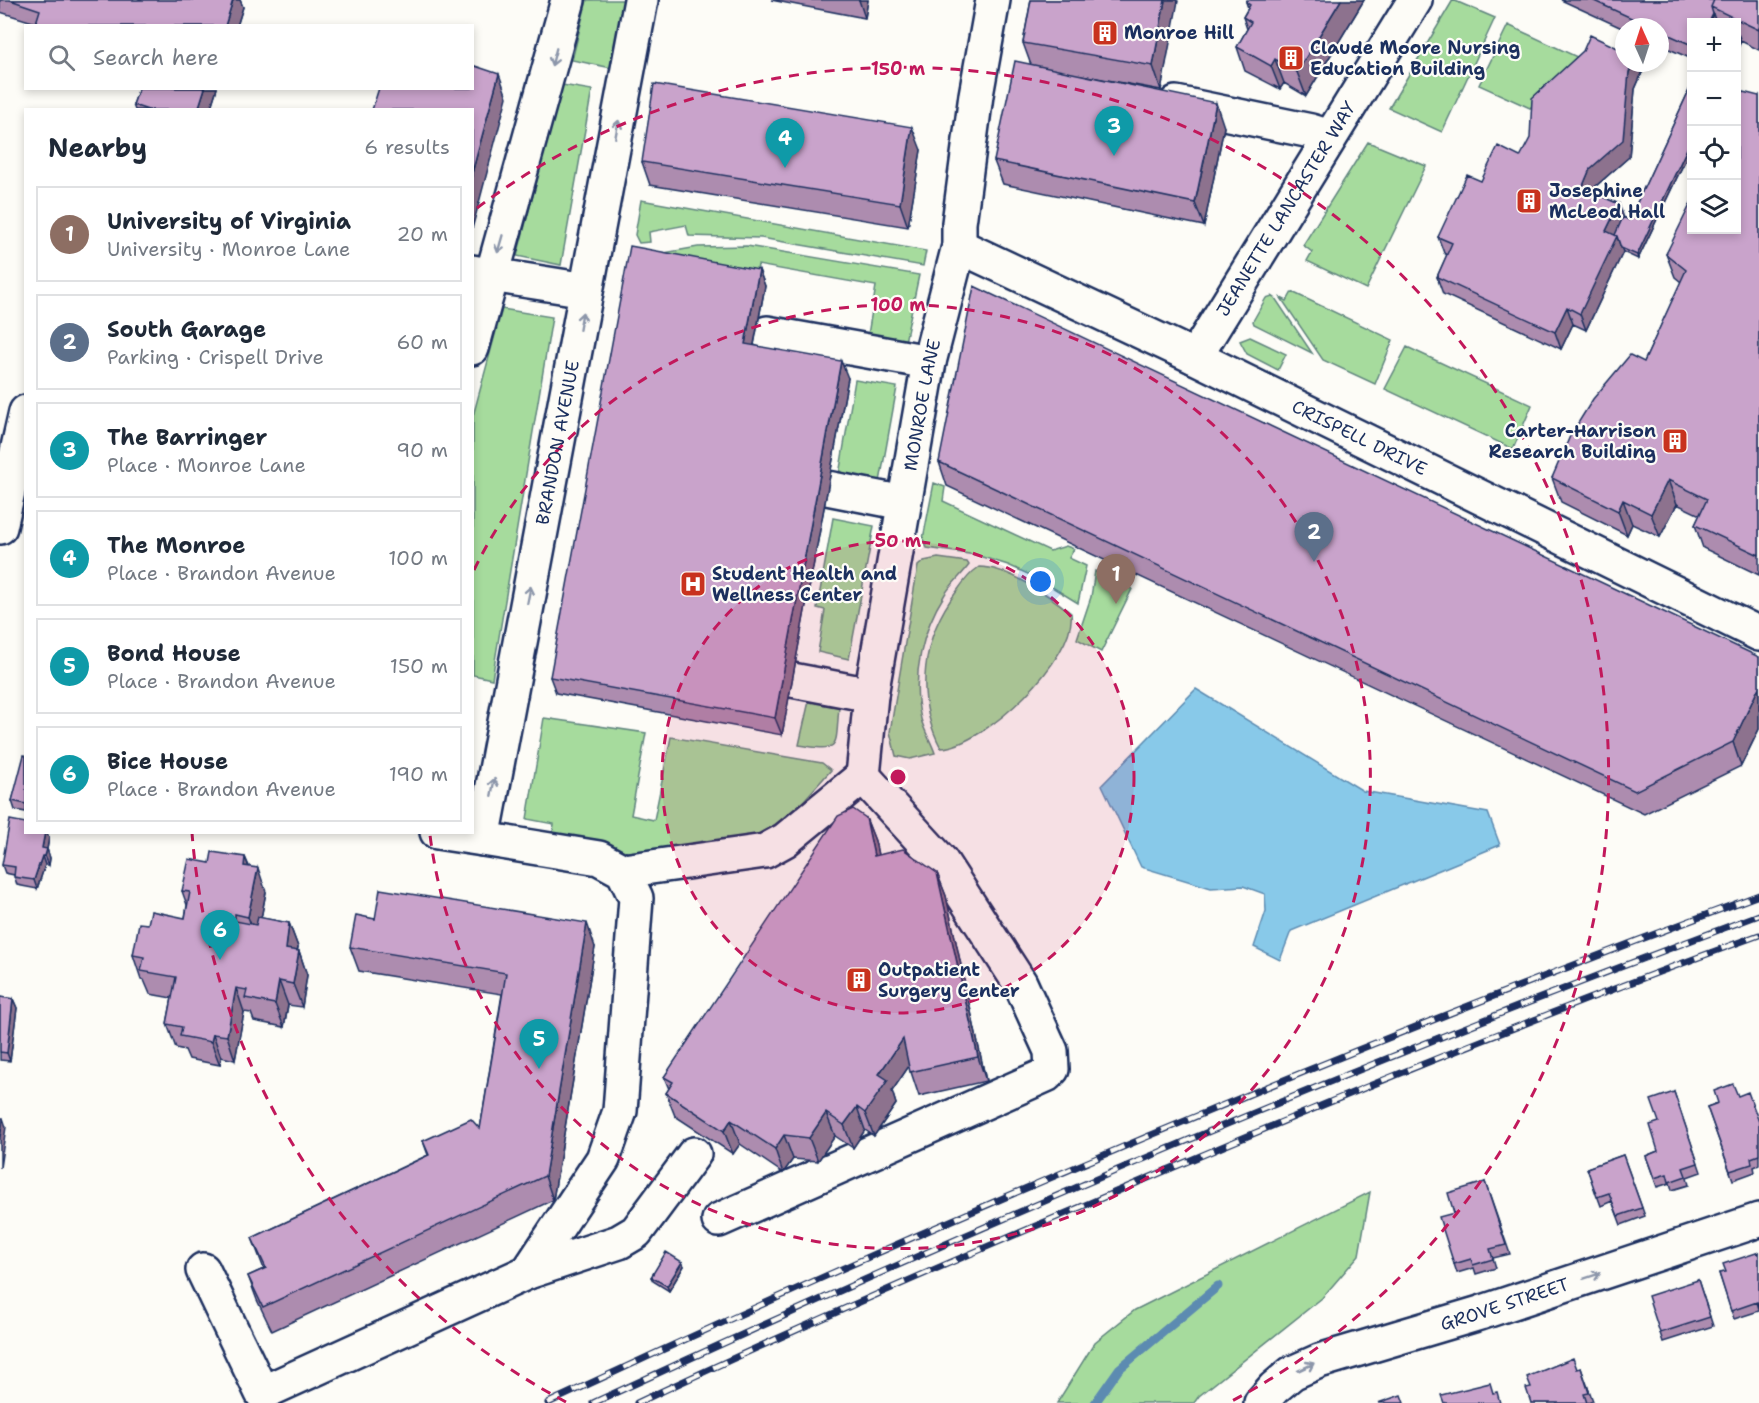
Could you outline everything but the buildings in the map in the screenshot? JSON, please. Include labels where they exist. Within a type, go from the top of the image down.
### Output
[{"type":"street","points":[[474,333],[482,274],[568,0]]},
{"type":"street","name":"BRANDON AVENUE","points":[[483,839],[641,0]]},
{"type":"street","name":"MONROE LANE","points":[[863,776],[871,695],[929,362],[959,246],[959,223],[976,95],[993,0]]},
{"type":"street","name":"JEANETTE LANCASTER WAY","points":[[1195,357],[1414,0]]},
{"type":"street","points":[[1144,97],[1311,131],[1330,137]]},
{"type":"street","name":"CRISPELL DRIVE","points":[[959,246],[1195,357],[1759,634]]},
{"type":"street","points":[[482,274],[586,290]]},
{"type":"street","points":[[767,333],[929,362]]},
{"type":"street","points":[[0,527],[24,421]]},
{"type":"street","points":[[827,488],[904,503]]},
{"type":"street","points":[[792,680],[871,695]]},
{"type":"street","points":[[623,871],[765,851],[785,840],[863,776],[941,861],[1020,983],[1051,1051],[1052,1069],[1046,1075],[719,1220]]},
{"type":"street","points":[[450,834],[599,858],[623,871],[636,898],[620,1111],[603,1159],[528,1272]]},
{"type":"street","points":[[203,1269],[262,1393],[528,1272],[619,1242],[636,1232],[694,1154]]},
{"type":"street","name":"GROVE STREET","points":[[1261,1403],[1274,1388],[1292,1374],[1319,1361],[1480,1313],[1759,1220]]},
{"type":"green space","points":[[587,0],[624,0],[612,68],[572,60]]},
{"type":"green space","points":[[1453,0],[1495,18],[1442,132],[1389,108]]},
{"type":"green space","points":[[1508,25],[1577,57],[1530,108],[1479,85]]},
{"type":"green space","points":[[562,85],[592,90],[561,265],[517,256]]},
{"type":"green space","points":[[1368,142],[1426,166],[1366,289],[1307,261],[1312,252],[1303,245]]},
{"type":"green space","points":[[641,200],[926,251],[923,266],[761,238],[689,236],[686,225],[649,232],[650,242],[639,243],[635,235]]},
{"type":"green space","points":[[747,246],[919,275],[905,342],[868,335],[876,286],[758,265],[754,284],[647,256],[698,247]]},
{"type":"green space","points":[[1292,292],[1393,340],[1375,384],[1323,360],[1281,298],[1287,301]]},
{"type":"green space","points":[[1272,296],[1312,353],[1254,324],[1253,321],[1266,298]]},
{"type":"green space","points":[[502,309],[552,317],[492,679],[474,675],[474,412]]},
{"type":"green space","points":[[1250,337],[1286,354],[1278,370],[1247,354],[1240,341]]},
{"type":"green space","points":[[1407,347],[1532,405],[1513,449],[1385,389]]},
{"type":"green space","points":[[855,380],[897,387],[880,482],[839,475]]},
{"type":"green space","points":[[934,483],[945,487],[943,501],[1050,551],[1066,546],[1074,549],[1069,558],[1086,566],[1078,603],[1039,579],[1008,565],[976,555],[927,548],[923,539]]},
{"type":"green space","points":[[833,518],[874,526],[849,659],[818,652],[825,610],[817,608]]},
{"type":"green space","points":[[938,558],[967,562],[969,565],[948,590],[937,608],[925,638],[918,670],[918,703],[922,723],[935,753],[910,759],[896,756],[890,732],[918,566],[924,561]]},
{"type":"green space","points":[[979,567],[990,568],[1015,577],[1051,598],[1071,613],[1069,631],[1044,675],[1025,696],[981,732],[959,743],[941,748],[927,708],[925,688],[929,647],[945,609],[964,581]]},
{"type":"green space","points":[[1095,571],[1132,589],[1101,652],[1077,639],[1091,597]]},
{"type":"green space","points":[[809,701],[839,707],[836,739],[829,747],[799,745]]},
{"type":"green space","points":[[544,718],[646,733],[631,815],[654,820],[671,737],[822,763],[831,770],[773,835],[624,853],[552,838],[554,824],[527,819]]},
{"type":"green space","points":[[1370,1192],[1359,1255],[1322,1298],[1199,1396],[1194,1403],[1057,1403],[1095,1342],[1135,1310]]},
{"type":"water","points":[[1196,689],[1363,791],[1488,813],[1500,845],[1291,931],[1280,960],[1254,947],[1266,911],[1265,894],[1243,886],[1211,888],[1141,867],[1102,785]]},
{"type":"waterway","points":[[1095,1403],[1119,1369],[1218,1286]]},
{"type":"railway","points":[[548,1403],[847,1267],[1148,1136],[1452,1012],[1759,895]]},
{"type":"railway","points":[[593,1403],[881,1273],[1171,1147],[1464,1028],[1759,915]]},
{"type":"railway","points":[[637,1403],[976,1251],[1256,1133],[1506,1031],[1759,935]]},
{"type":"place","name":"Monroe Hill","points":[[1105,33]]},
{"type":"place","name":"Claude Moore Nursing Education Building","points":[[1291,58]]},
{"type":"place","name":"The Barringer","points":[[1114,156]]},
{"type":"place","name":"The Monroe","points":[[785,168]]},
{"type":"place","name":"Josephine McLeod Hall","points":[[1529,201]]},
{"type":"place","name":"Carter-Harrison Research Building","points":[[1675,441]]},
{"type":"place","name":"South Garage","points":[[1314,562]]},
{"type":"place","name":"Student Health and Wellness Center","points":[[693,584]]},
{"type":"place","name":"University of Virginia","points":[[1116,604]]},
{"type":"place","name":"Bice House","points":[[220,960]]},
{"type":"place","name":"Outpatient Surgery Center","points":[[859,980]]},
{"type":"place","name":"Bond House","points":[[539,1069]]}]
